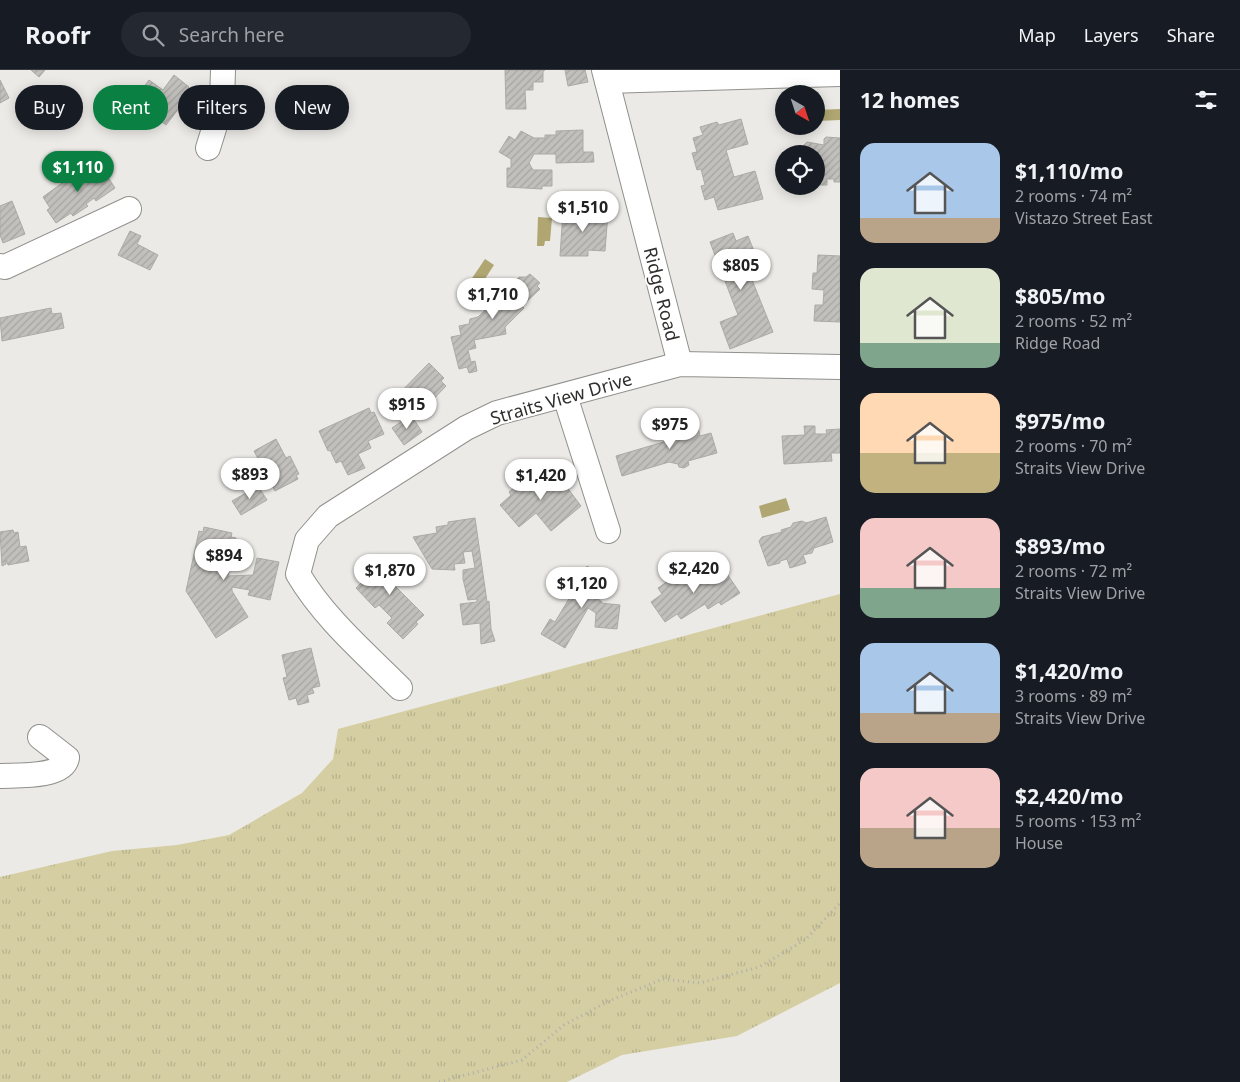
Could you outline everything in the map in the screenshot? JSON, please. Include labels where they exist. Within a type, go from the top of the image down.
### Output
[{"type":"street","points":[[208,148],[222,103],[223,70]]},
{"type":"street","points":[[605,76],[840,74]]},
{"type":"street","name":"Ridge Road","points":[[605,76],[680,364],[840,367]]},
{"type":"street","points":[[0,266],[5,267],[129,209]]},
{"type":"street","name":"Straits View Drive","points":[[400,688],[345,634],[311,596],[298,574],[306,540],[328,516],[466,428],[497,413],[680,364]]},
{"type":"street","points":[[565,396],[608,531]]},
{"type":"street","points":[[0,776],[44,773],[59,769],[66,764],[68,758],[40,737]]},
{"type":"path","points":[[439,1082],[522,1060],[564,1026],[609,1001],[663,979],[700,983],[759,967],[805,940],[840,903]]},
{"type":"green space","points":[[840,594],[840,983],[737,1036],[622,1055],[567,1082],[0,1082],[0,877],[112,851],[177,845],[229,835],[302,793],[333,759],[338,729]]},
{"type":"shaded area","points":[[840,109],[840,120],[825,121],[825,110]]},
{"type":"shaded area","points":[[538,217],[552,218],[550,241],[545,241],[544,246],[537,246]]},
{"type":"shaded area","points":[[485,259],[494,265],[470,302],[460,296]]},
{"type":"shaded area","points":[[786,498],[790,510],[762,518],[759,506]]},
{"type":"building","points":[[31,70],[45,70],[39,77]]},
{"type":"building","points":[[505,70],[545,70],[543,71],[543,82],[533,82],[533,90],[525,90],[526,109],[506,109]]},
{"type":"building","points":[[565,70],[585,70],[588,82],[568,86]]},
{"type":"building","points":[[174,75],[186,85],[178,85],[178,109],[168,122],[168,85]]},
{"type":"building","points":[[0,80],[9,98],[0,103]]},
{"type":"building","points":[[149,80],[156,85],[145,85]]},
{"type":"building","points":[[741,119],[748,144],[726,150],[734,177],[755,171],[763,199],[718,210],[714,197],[705,200],[701,186],[705,185],[701,169],[697,170],[692,153],[697,152],[693,138],[703,135],[700,127],[717,122],[719,125]]},
{"type":"building","points":[[583,130],[583,152],[593,152],[594,162],[556,163],[556,154],[534,154],[529,163],[533,170],[552,170],[552,186],[542,186],[542,189],[507,187],[507,168],[511,168],[511,159],[499,152],[509,136],[515,140],[521,131],[534,138],[545,138],[545,135],[556,135],[556,131]]},
{"type":"building","points":[[826,137],[840,138],[840,182],[834,182],[834,179],[827,179],[827,185],[825,185],[824,139]]},
{"type":"building","points":[[807,142],[824,145],[804,145]]},
{"type":"building","points":[[92,163],[100,174],[104,171],[115,188],[96,201],[94,198],[86,204],[88,206],[73,216],[71,213],[56,223],[47,210],[50,208],[43,197],[69,178],[70,180],[79,175],[77,173]]},
{"type":"building","points":[[12,201],[25,234],[3,243],[0,235],[0,206]]},
{"type":"building","points":[[563,211],[608,213],[605,251],[588,250],[588,256],[560,256]]},
{"type":"building","points":[[130,231],[141,236],[137,244],[158,255],[150,270],[118,255]]},
{"type":"building","points":[[733,233],[736,241],[748,236],[758,261],[746,265],[773,332],[730,349],[720,322],[738,315],[710,242]]},
{"type":"building","points":[[818,255],[840,256],[840,322],[814,321],[815,305],[823,305],[824,290],[812,289],[813,273],[817,273]]},
{"type":"building","points":[[530,274],[540,283],[537,286],[540,289],[522,306],[524,308],[505,327],[506,334],[474,340],[476,348],[468,350],[471,362],[475,361],[477,371],[469,373],[467,367],[459,369],[451,337],[461,335],[459,326],[469,324],[470,319],[478,317],[494,301],[496,303],[509,291],[513,290],[514,282],[519,277],[526,277]]},
{"type":"building","points":[[51,308],[52,314],[61,313],[64,328],[2,341],[0,318]]},
{"type":"building","points":[[429,363],[444,378],[441,381],[446,386],[427,406],[423,402],[408,417],[392,401]]},
{"type":"building","points":[[369,408],[371,413],[374,412],[384,434],[368,441],[371,448],[358,454],[365,468],[348,475],[341,461],[336,463],[330,450],[328,451],[319,431]]},
{"type":"building","points":[[411,415],[422,432],[404,445],[392,428]]},
{"type":"building","points":[[692,419],[694,424],[697,423],[700,436],[711,433],[717,453],[688,461],[689,465],[684,468],[669,462],[622,476],[616,456],[677,438],[673,425]]},
{"type":"building","points":[[804,426],[815,426],[815,434],[827,434],[826,430],[840,429],[840,453],[831,453],[832,461],[784,464],[782,436],[805,435]]},
{"type":"building","points":[[276,439],[286,458],[290,456],[299,474],[296,475],[298,479],[275,491],[254,451]]},
{"type":"building","points":[[545,468],[562,489],[566,486],[581,506],[551,531],[536,513],[519,527],[500,505],[511,495],[509,492],[516,486],[517,488]]},
{"type":"building","points":[[258,486],[267,500],[241,515],[232,501]]},
{"type":"building","points":[[826,517],[833,542],[814,548],[812,553],[803,555],[806,563],[790,568],[787,559],[768,566],[759,541],[762,537],[782,532],[781,530],[791,527],[793,523],[802,521],[806,523]]},
{"type":"building","points":[[475,518],[487,602],[489,601],[491,629],[495,641],[481,644],[480,623],[463,625],[460,604],[477,602],[477,599],[468,600],[463,579],[463,570],[475,568],[472,551],[463,552],[465,563],[454,564],[455,570],[432,569],[413,537],[437,533],[436,527],[448,525],[448,522]]},
{"type":"building","points":[[204,527],[232,533],[231,537],[236,538],[228,576],[253,575],[257,558],[279,562],[270,600],[248,595],[250,590],[232,587],[232,591],[248,617],[216,638],[186,591],[199,531],[203,532]]},
{"type":"building","points":[[13,530],[14,533],[18,532],[20,547],[26,546],[29,561],[8,565],[6,560],[6,564],[2,566],[0,532]]},
{"type":"building","points":[[384,554],[403,575],[393,584],[424,615],[403,639],[387,623],[392,618],[379,605],[375,608],[356,588],[370,574],[366,570]]},
{"type":"building","points":[[587,566],[601,575],[598,580],[603,583],[595,597],[601,603],[620,605],[617,629],[595,627],[596,613],[588,608],[565,648],[541,634],[550,619],[555,622],[576,587],[570,584],[579,569],[584,572]]},
{"type":"building","points":[[706,568],[711,576],[723,568],[740,593],[721,605],[719,602],[708,609],[705,604],[681,619],[677,614],[665,622],[651,602],[662,594],[658,588],[671,579],[676,585],[679,583],[677,579],[688,571],[693,577]]},
{"type":"building","points":[[311,648],[320,686],[312,688],[314,693],[307,695],[309,702],[298,705],[296,698],[289,700],[283,678],[287,677],[282,655]]}]
